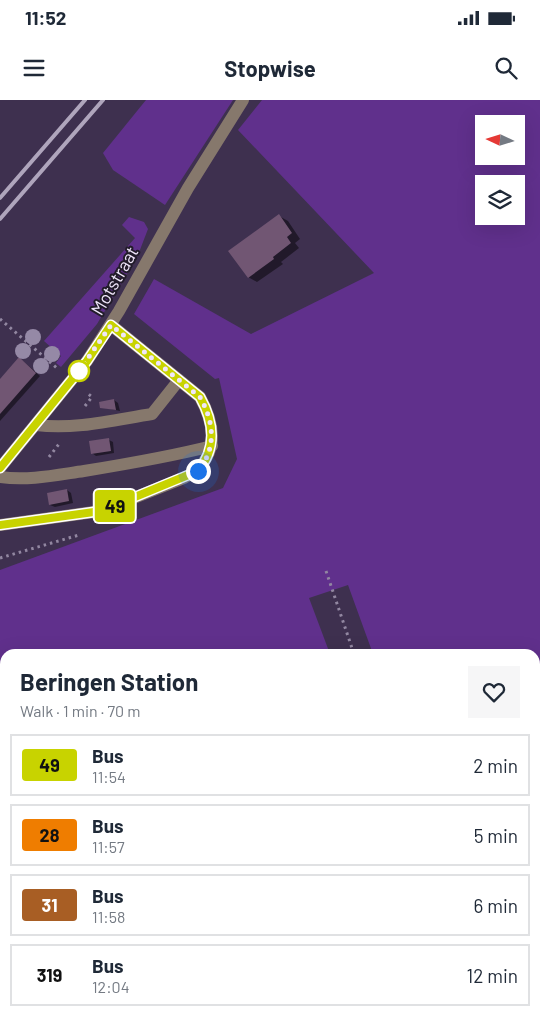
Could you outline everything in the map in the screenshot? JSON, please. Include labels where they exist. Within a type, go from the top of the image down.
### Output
[{"type":"street","name":"Motstraat","points":[[0,468],[87,361],[111,325],[188,188],[244,100]]},
{"type":"street","points":[[0,525],[101,511],[198,471],[207,460],[212,446],[206,407],[200,397],[111,325]]},
{"type":"street","points":[[36,425],[74,426],[152,414],[179,380]]},
{"type":"street","points":[[0,477],[16,479],[50,476],[154,460],[212,446]]},
{"type":"path","points":[[326,571],[352,649]]},
{"type":"shaded area","points":[[146,100],[233,100],[165,205],[113,170],[103,153]]},
{"type":"shaded area","points":[[262,100],[540,100],[540,649],[371,649],[348,585],[309,598],[328,649],[0,649],[0,570],[223,488],[237,459],[219,378],[215,379],[134,314],[154,279],[251,334],[374,273],[238,130]]},
{"type":"shaded area","points":[[129,217],[144,222],[148,229],[138,255],[97,324],[61,367],[56,363],[61,356],[44,341],[135,238],[122,225]]},
{"type":"building","points":[[279,214],[292,233],[287,237],[291,243],[273,257],[274,259],[248,278],[228,251]]},
{"type":"building","points":[[19,357],[36,373],[0,414],[0,379]]},
{"type":"building","points":[[114,399],[116,410],[100,408],[99,402]]},
{"type":"building","points":[[109,438],[111,451],[91,454],[89,441]]},
{"type":"building","points":[[67,489],[69,501],[49,505],[47,493]]},
{"type":"railway","points":[[0,198],[85,100]]},
{"type":"railway","points":[[0,219],[103,100]]},
{"type":"bus line","name":"49","points":[[0,468],[87,361],[111,325],[200,397],[206,407],[212,446],[207,460],[198,471],[101,511],[0,525]]},
{"type":"route","points":[[79,371],[111,325],[200,397],[206,407],[212,446],[207,460],[198,471]]}]
